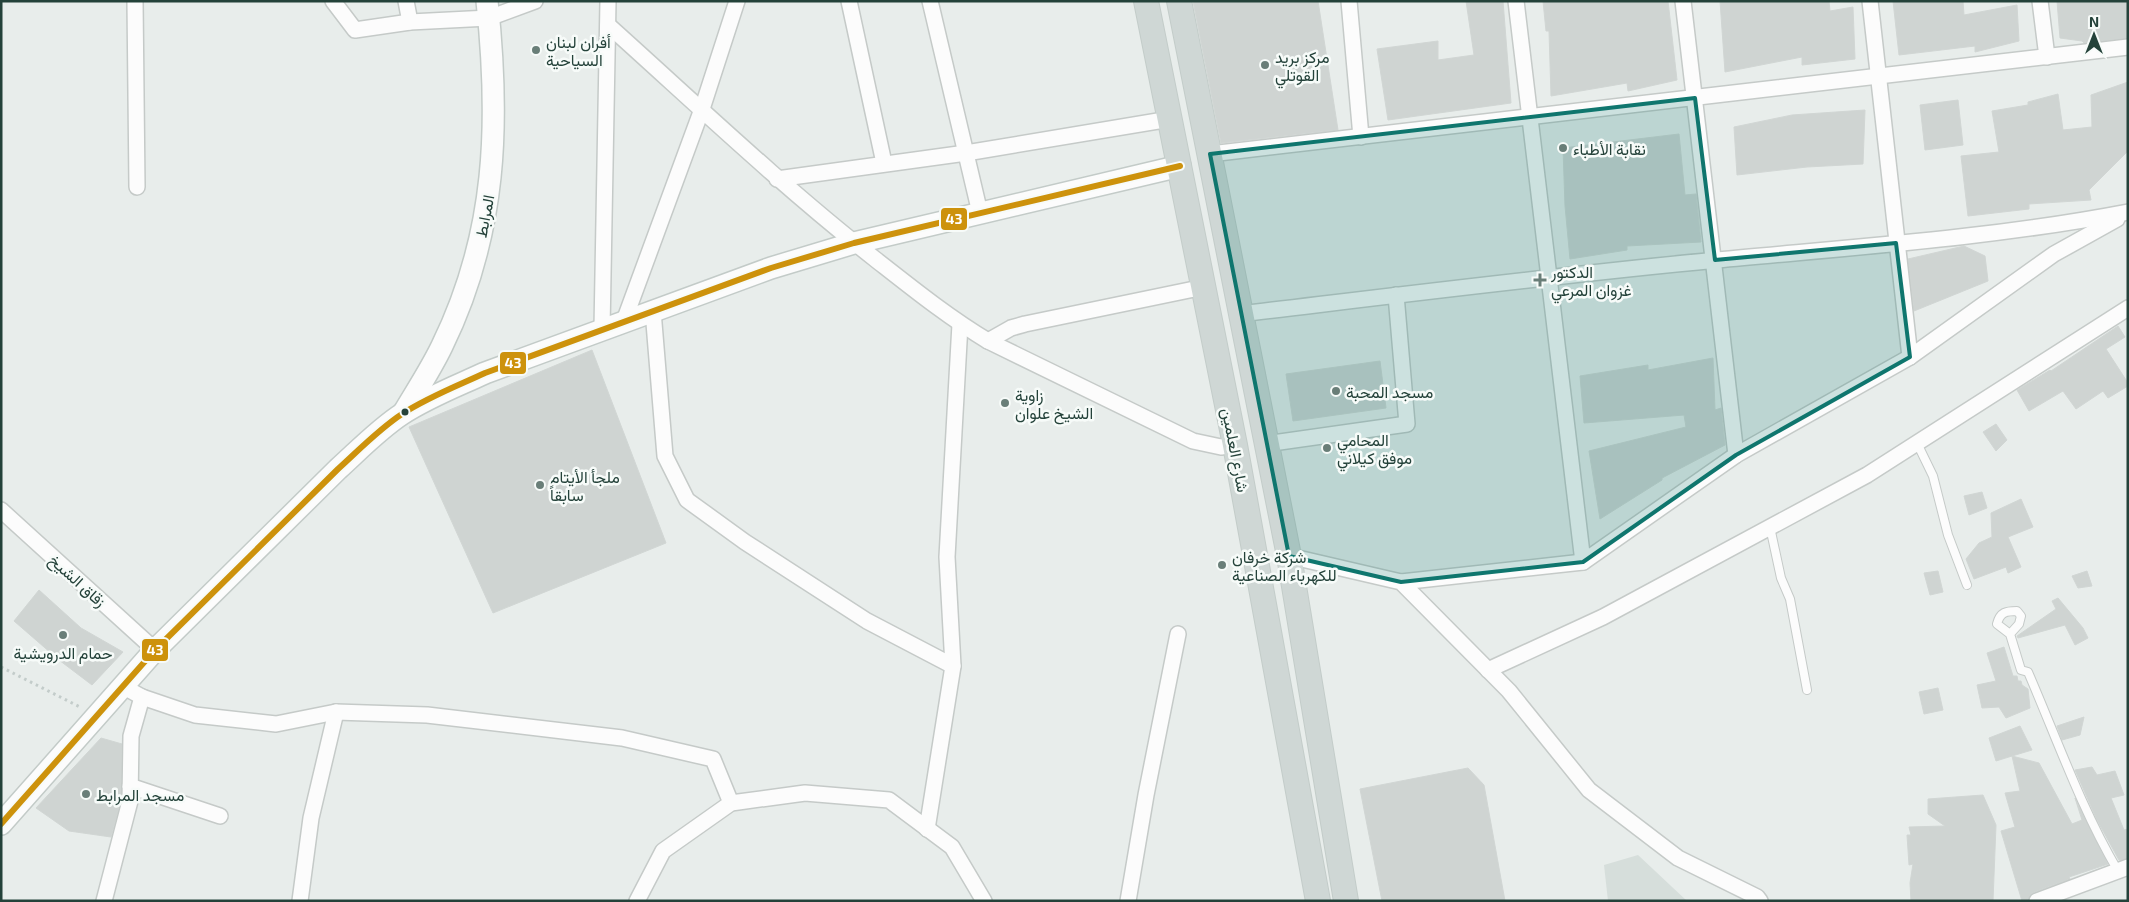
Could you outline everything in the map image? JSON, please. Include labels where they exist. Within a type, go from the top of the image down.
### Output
[{"type":"main road","name":"شارع العلمين","points":[[1146,1],[1235,445],[1318,901]]},
{"type":"main road","name":"شارع العلمين","points":[[1179,1],[1289,556],[1346,901]]},
{"type":"main road","name":"المرابط","points":[[402,414],[423,381],[450,329],[471,274],[481,237],[489,198],[493,159],[494,120],[488,10]]},
{"type":"main road","points":[[1,824],[98,716],[133,692],[156,650],[367,441],[402,414],[485,373],[770,268],[854,243],[1180,166]]},
{"type":"street","points":[[136,1],[137,187]]},
{"type":"street","points":[[333,1],[355,30],[535,1]]},
{"type":"street","points":[[406,1],[410,22]]},
{"type":"street","points":[[602,329],[608,1]]},
{"type":"street","points":[[624,322],[702,109],[737,1]]},
{"type":"street","points":[[849,1],[884,163]]},
{"type":"street","points":[[930,1],[980,213]]},
{"type":"street","points":[[1349,1],[1361,137]]},
{"type":"street","points":[[1516,1],[1582,562]]},
{"type":"street","points":[[1684,1],[1736,455]]},
{"type":"street","points":[[1870,1],[1910,357]]},
{"type":"street","points":[[2040,1],[2047,57]]},
{"type":"street","points":[[608,25],[777,178],[854,243],[939,310],[988,341],[1193,441],[1221,447],[1235,445]]},
{"type":"street","points":[[1210,154],[2128,47]]},
{"type":"street","points":[[777,178],[966,153],[1170,119]]},
{"type":"street","points":[[1240,314],[1547,277],[1896,243],[2128,213]]},
{"type":"street","points":[[1289,556],[1401,582],[1582,562],[1736,455],[1910,357],[2054,254],[2128,213]]},
{"type":"street","points":[[988,341],[1011,328],[1026,324],[1204,287]]},
{"type":"street","points":[[1266,444],[1407,424],[1396,295]]},
{"type":"street","points":[[1488,670],[1603,616],[1867,475],[2128,308]]},
{"type":"street","points":[[653,311],[665,456],[688,500],[745,542],[867,621],[954,666]]},
{"type":"street","points":[[927,828],[954,666],[947,557],[960,324]]},
{"type":"street","name":"زقاق الشيخ","points":[[1,510],[156,650]]},
{"type":"street","points":[[1401,582],[1509,691],[1589,790],[1678,858],[1757,897],[1760,901]]},
{"type":"street","points":[[1128,901],[1146,795],[1178,634]]},
{"type":"street","points":[[104,901],[130,801],[133,692],[195,715],[276,724],[336,712],[427,715],[622,738],[713,759],[731,803]]},
{"type":"street","points":[[300,901],[311,818],[336,712]]},
{"type":"street","points":[[130,786],[220,816]]},
{"type":"street","points":[[636,901],[663,850],[731,803],[805,793],[890,800],[952,847],[984,901]]},
{"type":"street","points":[[2037,901],[2123,869]]},
{"type":"lane","points":[[1917,443],[1933,476],[1948,535],[1967,585]]},
{"type":"lane","points":[[1770,527],[1780,578],[1790,599],[1807,690]]},
{"type":"lane","points":[[2010,634],[2021,670],[2028,672],[2086,810],[2102,843],[2123,869]]},
{"type":"path","points":[[1,667],[98,716]]},
{"type":"highlighted area","points":[[1695,98],[1715,260],[1896,243],[1910,357],[1736,455],[1583,562],[1401,582],[1289,556],[1210,154]]},
{"type":"shaded area","points":[[1638,855],[1687,901],[1608,901],[1604,865]]},
{"type":"building","name":"مركز بريد القوتلي","points":[[1193,1],[1318,1],[1338,130],[1221,143]]},
{"type":"building","points":[[1466,1],[1503,1],[1511,103],[1388,120],[1377,49],[1438,41],[1438,60],[1474,55]]},
{"type":"building","points":[[1543,1],[1668,1],[1677,80],[1628,91],[1627,83],[1551,96],[1549,31],[1546,31]]},
{"type":"building","points":[[1720,1],[1829,1],[1830,11],[1853,7],[1855,59],[1802,65],[1802,57],[1725,72]]},
{"type":"building","points":[[1893,1],[1963,1],[1964,15],[2017,5],[2019,41],[1975,52],[1975,46],[1899,55]]},
{"type":"building","points":[[2057,1],[2128,1],[2128,38],[2084,43],[2082,41],[2060,38]]},
{"type":"building","points":[[2128,82],[2128,151],[2089,190],[2091,200],[2029,204],[2029,209],[1968,216],[1961,156],[1999,152],[1992,111],[2028,105],[2028,102],[2058,94],[2063,130],[2092,127],[2091,95]]},
{"type":"building","points":[[1958,100],[1963,145],[1925,150],[1920,105]]},
{"type":"building","points":[[1865,110],[1863,164],[1807,167],[1737,175],[1734,127],[1792,115]]},
{"type":"building","points":[[1679,134],[1685,195],[1696,194],[1701,242],[1627,246],[1627,250],[1570,259],[1565,206],[1563,148]]},
{"type":"building","points":[[1964,246],[1985,256],[1988,281],[1914,311],[1908,259]]},
{"type":"building","points":[[2118,326],[2125,337],[2106,349],[2128,383],[2128,386],[2108,398],[2103,391],[2076,409],[2063,391],[2029,411],[2017,390],[2051,371]]},
{"type":"building","name":"ملجأ الأيتام سابقاً","points":[[592,350],[666,543],[493,613],[409,427]]},
{"type":"building","points":[[1713,358],[1715,410],[1721,408],[1725,445],[1662,478],[1662,480],[1600,519],[1589,451],[1686,427],[1684,415],[1584,423],[1580,376],[1648,365],[1648,370]]},
{"type":"building","name":"مسجد المحبة","points":[[1380,361],[1386,408],[1293,421],[1286,374]]},
{"type":"building","points":[[1996,424],[2007,440],[1996,451],[1983,432]]},
{"type":"building","points":[[1982,492],[1987,508],[1969,515],[1964,496]]},
{"type":"building","points":[[2021,499],[2033,527],[2008,537],[2021,567],[2008,573],[2006,567],[1974,579],[1966,559],[1979,543],[1992,537],[1991,513]]},
{"type":"building","points":[[1938,571],[1943,592],[1930,595],[1924,573]]},
{"type":"building","points":[[2087,571],[2092,586],[2078,588],[2072,576]]},
{"type":"building","name":"حمام الدرويشية","points":[[39,590],[81,628],[123,652],[92,685],[59,660],[14,621]]},
{"type":"building","points":[[2058,598],[2083,628],[2088,638],[2075,645],[2065,625],[2018,638],[2017,636],[2056,609],[2052,601]]},
{"type":"building","points":[[2004,647],[2013,676],[2017,676],[2018,681],[2021,681],[2022,685],[2028,689],[2030,708],[2006,718],[1999,707],[1982,708],[1977,685],[1996,681],[1987,653]]},
{"type":"building","points":[[1938,688],[1943,710],[1924,714],[1919,692]]},
{"type":"building","points":[[2084,717],[2080,735],[2062,740],[2057,726]]},
{"type":"building","points":[[2020,726],[2032,750],[1996,761],[1989,738]]},
{"type":"building","name":"مسجد المرابط","points":[[101,738],[122,744],[121,800],[111,837],[69,831],[36,808]]},
{"type":"building","points":[[2012,756],[2039,763],[2072,824],[2082,820],[2075,798],[2108,864],[2069,877],[2070,879],[2034,892],[2030,895],[2028,901],[2022,901],[2001,831],[2015,827],[2005,793],[2020,791]]},
{"type":"building","points":[[2092,767],[2097,775],[2115,771],[2124,795],[2111,798],[2124,830],[2128,829],[2128,858],[2119,860],[2097,820],[2075,770]]},
{"type":"building","points":[[1468,768],[1484,785],[1505,901],[1382,901],[1360,789]]},
{"type":"building","points":[[1983,795],[1996,825],[1993,901],[1911,901],[1910,883],[1913,864],[1909,865],[1907,835],[1911,835],[1909,827],[1945,826],[1928,814],[1928,799]]},
{"type":"transit line","name":"43","points":[[1,824],[155,650],[338,469],[385,426],[412,408],[485,373],[771,268],[854,243],[1180,166]]},
{"type":"place","name":"أفران لبنان السياحية","points":[[536,50]]},
{"type":"place","name":"مركز بريد القوتلي","points":[[1265,65]]},
{"type":"place","name":"نقابة الأطباء","points":[[1563,148]]},
{"type":"place","name":"الدكتور غزوان المرعي","points":[[1540,280]]},
{"type":"place","name":"مسجد المحبة","points":[[1336,391]]},
{"type":"place","name":"زاوية الشيخ علوان","points":[[1005,403]]},
{"type":"place","name":"المحامي موفق كيلاني","points":[[1327,448]]},
{"type":"place","name":"ملجأ الأيتام سابقاً","points":[[540,485]]},
{"type":"place","name":"شركة خرفان للكهرباء الصناعية","points":[[1222,565]]},
{"type":"place","name":"حمام الدرويشية","points":[[63,635]]},
{"type":"place","name":"مسجد المرابط","points":[[86,794]]}]
